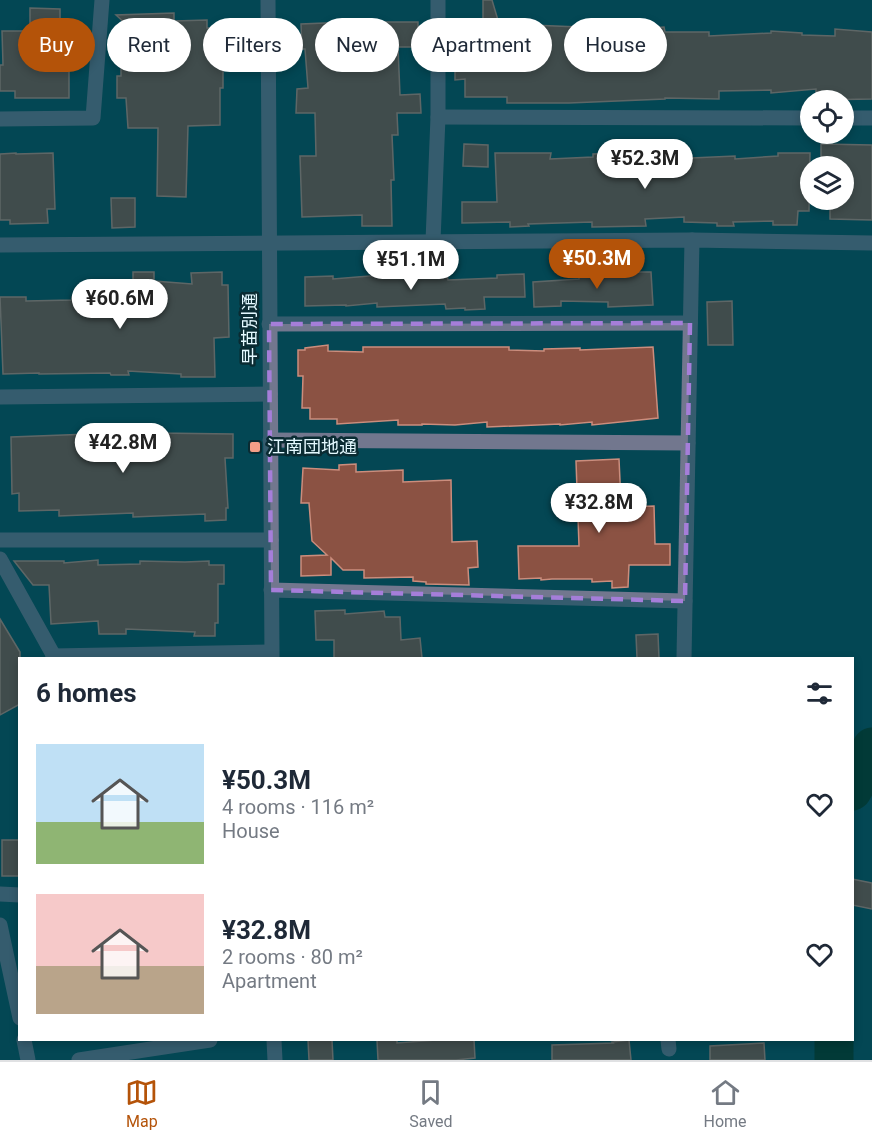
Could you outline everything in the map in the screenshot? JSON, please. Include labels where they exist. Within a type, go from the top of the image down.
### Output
[{"type":"street","points":[[0,119],[93,118],[102,0]]},
{"type":"street","name":"早苗別通","points":[[268,0],[272,656]]},
{"type":"street","points":[[433,241],[438,117],[438,0]]},
{"type":"street","points":[[438,117],[800,118]]},
{"type":"street","points":[[854,118],[872,118]]},
{"type":"street","points":[[0,245],[692,240],[872,243]]},
{"type":"street","points":[[684,657],[692,240]]},
{"type":"street","points":[[269,324],[690,323]]},
{"type":"street","points":[[0,397],[270,394]]},
{"type":"street","points":[[270,440],[688,443]]},
{"type":"street","points":[[0,540],[271,540]]},
{"type":"street","points":[[0,559],[54,657],[272,656]]},
{"type":"street","points":[[271,590],[685,601]]},
{"type":"street","points":[[0,894],[18,895]]},
{"type":"street","points":[[0,925],[18,1009]]},
{"type":"street","points":[[24,1041],[28,1060]]},
{"type":"street","points":[[79,1060],[203,1041]]},
{"type":"street","points":[[274,1041],[274,1060]]},
{"type":"highlighted area","points":[[690,323],[685,601],[271,590],[269,324]]},
{"type":"building","points":[[483,0],[492,0],[497,18],[483,18]]},
{"type":"building","points":[[30,8],[60,9],[60,18],[30,18]]},
{"type":"building","points":[[174,13],[174,18],[119,18],[116,15]]},
{"type":"building","points":[[191,20],[203,20],[203,72],[223,72],[223,88],[220,88],[220,125],[188,126],[186,197],[157,196],[158,128],[128,128],[126,98],[117,98],[117,76],[121,76],[121,72],[191,72]]},
{"type":"building","points":[[399,22],[411,22],[411,47],[399,47]]},
{"type":"building","points":[[315,23],[315,72],[399,71],[400,95],[420,94],[421,113],[397,113],[398,135],[392,135],[394,180],[391,180],[392,226],[362,226],[362,215],[302,217],[300,156],[316,156],[315,113],[296,113],[297,89],[308,88],[305,49],[303,49],[303,24]]},
{"type":"building","points":[[552,26],[564,26],[564,72],[667,72],[667,32],[709,32],[709,36],[771,33],[771,31],[835,36],[835,29],[872,32],[872,99],[854,99],[854,90],[816,89],[771,93],[771,90],[719,91],[719,99],[665,98],[569,103],[507,103],[507,97],[465,97],[465,79],[455,80],[455,72],[552,72]]},
{"type":"building","points":[[2,31],[18,31],[18,72],[69,72],[69,98],[15,98],[15,91],[0,91],[0,65],[3,65]]},
{"type":"building","points":[[464,144],[488,145],[488,167],[463,166]]},
{"type":"building","points":[[821,144],[872,145],[872,220],[830,219],[830,210],[854,210],[854,156],[821,156]]},
{"type":"building","points":[[53,153],[55,209],[47,209],[48,223],[10,224],[10,220],[0,220],[0,154]]},
{"type":"building","points":[[495,153],[551,153],[550,159],[624,153],[624,161],[735,156],[735,159],[778,156],[778,153],[810,153],[810,156],[800,156],[800,210],[809,211],[798,211],[797,225],[773,225],[773,221],[733,222],[734,226],[717,226],[717,223],[684,222],[684,217],[645,219],[646,226],[592,227],[592,222],[528,224],[529,226],[510,227],[510,222],[462,223],[462,202],[497,202]]},
{"type":"building","points":[[111,198],[135,198],[135,227],[112,228]]},
{"type":"building","points":[[133,272],[154,272],[154,281],[192,284],[191,273],[222,272],[222,285],[228,285],[229,337],[214,338],[215,377],[181,377],[181,374],[128,371],[129,375],[111,375],[110,373],[3,374],[0,297],[26,297],[26,301],[72,300],[72,297],[93,297],[93,300],[133,297]]},
{"type":"building","points":[[606,272],[651,272],[653,305],[608,307],[608,302],[561,301],[561,306],[534,307],[533,282],[579,279],[579,273],[606,274]]},
{"type":"building","points":[[406,273],[406,277],[447,275],[448,280],[497,278],[497,275],[524,274],[525,297],[484,297],[485,309],[465,310],[465,308],[446,309],[445,304],[377,307],[377,303],[305,306],[305,277],[333,276],[333,279]]},
{"type":"building","points":[[732,301],[733,345],[708,345],[707,302]]},
{"type":"building","points":[[328,345],[328,351],[363,352],[363,347],[509,347],[509,350],[544,351],[544,349],[653,347],[658,418],[592,425],[592,422],[487,427],[487,422],[455,425],[398,425],[398,420],[337,424],[337,419],[310,419],[310,408],[302,408],[303,376],[298,376],[298,350]]},
{"type":"building","points":[[157,430],[157,433],[233,434],[233,458],[225,458],[228,508],[226,508],[226,520],[205,521],[205,514],[133,517],[133,513],[59,516],[59,510],[19,511],[19,493],[12,494],[11,437]]},
{"type":"building","points":[[619,459],[621,503],[626,503],[626,507],[654,506],[655,544],[670,544],[670,565],[629,565],[628,587],[612,588],[612,581],[592,582],[592,579],[519,579],[518,546],[579,546],[576,461]]},
{"type":"building","points":[[356,464],[356,472],[403,470],[403,482],[451,480],[452,542],[477,541],[478,567],[468,568],[469,585],[426,584],[426,582],[413,581],[413,577],[364,578],[364,570],[343,570],[331,558],[331,575],[301,576],[301,556],[327,555],[312,541],[309,503],[301,503],[303,468],[339,470],[339,465]]},
{"type":"building","points":[[98,560],[98,565],[140,564],[140,561],[209,561],[209,565],[224,565],[224,584],[218,584],[218,623],[215,623],[215,636],[194,636],[195,632],[126,629],[126,634],[99,634],[98,621],[51,624],[49,585],[33,585],[14,561],[64,561],[64,563]]},
{"type":"building","points":[[345,610],[345,614],[384,611],[385,617],[400,617],[401,640],[420,638],[422,657],[334,657],[334,640],[316,640],[315,611]]},
{"type":"building","points":[[0,619],[20,652],[20,657],[18,657],[18,705],[0,715]]},
{"type":"building","points":[[658,634],[659,657],[637,657],[636,635]]},
{"type":"building","points":[[2,840],[18,840],[18,876],[2,876]]},
{"type":"building","points":[[854,879],[872,883],[872,909],[854,905]]},
{"type":"building","points":[[308,1041],[332,1041],[333,1060],[309,1060]]},
{"type":"building","points":[[377,1041],[397,1041],[397,1043],[474,1041],[475,1058],[378,1060]]},
{"type":"building","points":[[629,1041],[631,1060],[552,1060],[552,1045]]},
{"type":"building","points":[[764,1043],[765,1060],[710,1060],[710,1046]]},
{"type":"waterway","points":[[854,788],[862,774],[872,747]]},
{"type":"waterway","points":[[834,1041],[834,1060]]},
{"type":"place","name":"江南団地通","points":[[255,447]]}]
